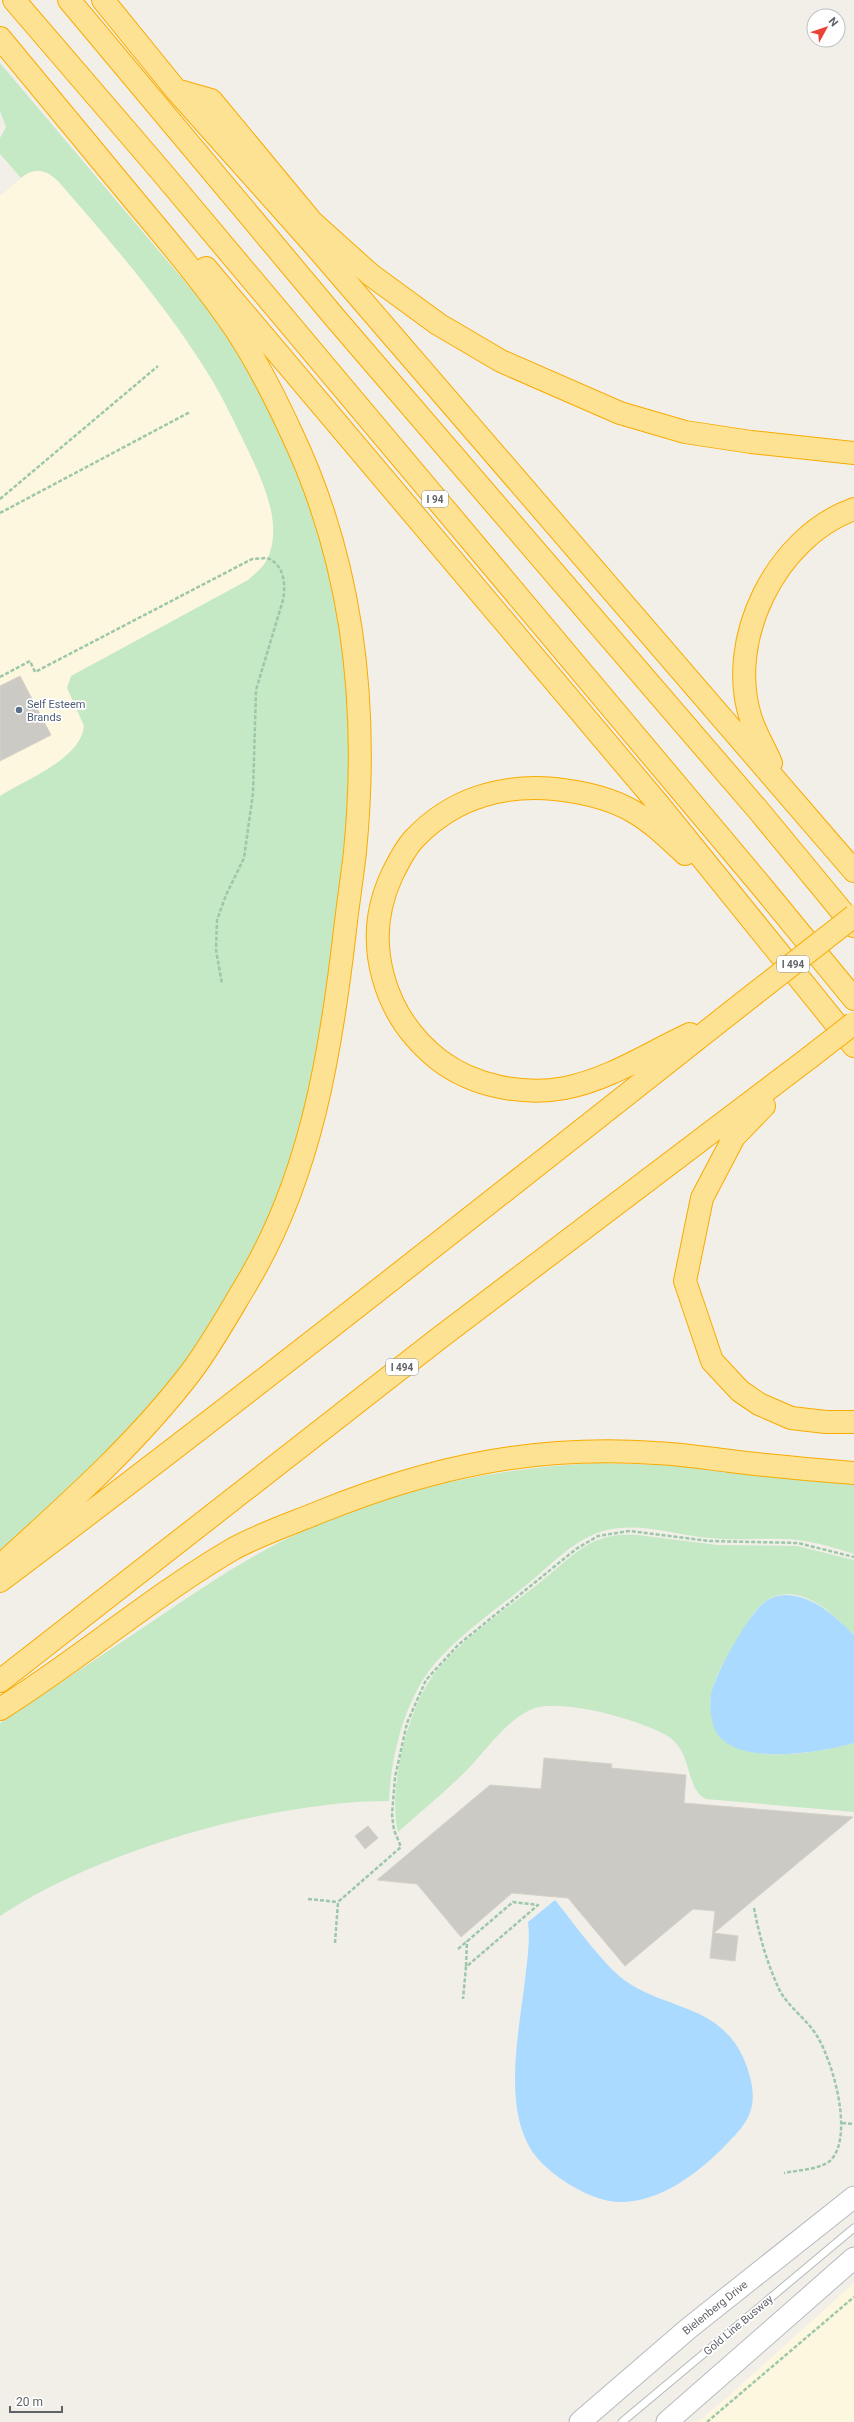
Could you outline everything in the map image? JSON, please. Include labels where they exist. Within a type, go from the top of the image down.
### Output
[{"type":"highway","name":"I 94","points":[[14,0],[165,176],[763,888],[854,999]]},
{"type":"highway","points":[[69,0],[336,319],[759,811],[854,926]]},
{"type":"highway","points":[[103,0],[176,90],[316,246],[782,786],[854,872]]},
{"type":"highway","points":[[0,38],[228,319],[248,350],[292,433],[327,520],[344,584],[357,670],[360,715],[355,850],[329,1051],[301,1161],[276,1225],[249,1280],[224,1322],[192,1370],[170,1398],[106,1465],[0,1566]]},
{"type":"highway","points":[[33,78],[235,300],[660,806],[854,1046]]},
{"type":"highway","points":[[176,90],[211,100],[312,222],[371,275],[438,324],[501,361],[541,380],[620,413],[685,432],[751,442],[854,453]]},
{"type":"highway","points":[[782,786],[751,719],[745,675],[748,636],[769,586],[787,556],[815,530],[835,516],[854,509]]},
{"type":"highway","points":[[724,1018],[600,1078],[564,1088],[545,1091],[512,1089],[468,1076],[448,1066],[423,1046],[408,1029],[387,992],[380,969],[378,924],[386,887],[394,870],[411,842],[424,829],[441,816],[468,801],[491,792],[516,787],[573,791],[608,800],[632,811],[650,822],[740,905]]},
{"type":"highway","name":"I 494","points":[[0,1581],[164,1458],[428,1253],[752,995],[854,916]]},
{"type":"highway","points":[[854,1023],[809,1058],[734,1137],[702,1198],[686,1281],[712,1361],[740,1391],[759,1404],[791,1418],[826,1422],[854,1422]]},
{"type":"highway","name":"I 494","points":[[0,1681],[438,1339],[809,1058]]},
{"type":"highway","points":[[0,1709],[49,1678],[180,1582],[235,1548],[362,1495],[412,1478],[446,1469],[509,1457],[611,1452],[656,1453],[854,1473]]},
{"type":"street","name":"Bielenberg Drive","points":[[580,2422],[689,2328],[854,2197]]},
{"type":"street","points":[[667,2422],[854,2258]]},
{"type":"lane","name":"Gold Line Busway","points":[[622,2422],[854,2228]]},
{"type":"path","points":[[0,499],[158,366]]},
{"type":"path","points":[[0,513],[190,412]]},
{"type":"path","points":[[0,677],[30,662],[35,672],[246,562],[263,557],[273,561],[279,568],[285,590],[256,690],[254,793],[244,858],[226,895],[218,920],[216,950],[222,984]]},
{"type":"path","points":[[335,1943],[338,1902],[401,1848],[397,1840],[392,1815],[396,1769],[408,1723],[426,1680],[458,1644],[586,1542],[612,1532],[638,1532],[710,1541],[798,1543],[854,1557]]},
{"type":"path","points":[[308,1899],[338,1902]]},
{"type":"path","points":[[458,1949],[513,1902],[538,1905],[466,1966]]},
{"type":"path","points":[[754,1908],[758,1933],[779,1990],[817,2036],[829,2060],[840,2095],[842,2123],[839,2145],[830,2160],[816,2167],[784,2173]]},
{"type":"path","points":[[463,1998],[467,1941]]},
{"type":"path","points":[[842,2123],[854,2124]]},
{"type":"path","points":[[707,2422],[854,2297]]},
{"type":"shaded area","points":[[49,121],[219,322],[297,468],[0,1550],[0,196],[21,178],[4,159]]},
{"type":"shaded area","points":[[854,2283],[854,2422],[698,2422],[732,2393]]},
{"type":"green space","points":[[0,63],[219,322],[264,397],[297,468],[319,531],[335,593],[349,693],[349,795],[331,982],[307,1111],[274,1206],[246,1265],[198,1346],[164,1390],[110,1450],[0,1550],[0,796],[51,767],[63,758],[81,738],[84,726],[67,688],[71,676],[248,580],[260,569],[269,555],[273,528],[269,501],[248,450],[213,381],[173,322],[117,250],[58,181],[49,174],[40,171],[30,172],[21,178],[0,154],[0,138],[6,127],[0,111]]},
{"type":"green space","points":[[601,1463],[688,1466],[854,1485],[854,1554],[833,1547],[797,1540],[710,1538],[643,1528],[616,1528],[593,1535],[573,1546],[469,1630],[446,1651],[425,1676],[408,1710],[402,1728],[393,1765],[389,1801],[342,1803],[292,1810],[240,1820],[187,1834],[135,1851],[86,1870],[40,1892],[0,1916],[0,1723],[228,1572],[264,1550],[303,1531],[375,1503],[449,1482],[524,1469]]},
{"type":"green space","points":[[638,1535],[717,1545],[797,1546],[854,1560],[854,1635],[839,1620],[812,1600],[802,1596],[791,1595],[772,1597],[754,1612],[726,1658],[714,1684],[710,1703],[714,1723],[723,1738],[738,1747],[756,1753],[776,1754],[819,1751],[854,1743],[854,1812],[706,1799],[699,1794],[694,1787],[681,1750],[675,1742],[666,1735],[638,1723],[600,1712],[580,1708],[544,1706],[532,1709],[513,1721],[496,1737],[458,1779],[398,1832],[395,1796],[401,1755],[406,1735],[420,1698],[438,1669],[479,1629],[578,1551],[593,1542],[610,1536]]},
{"type":"water","points":[[786,1595],[796,1596],[815,1603],[832,1614],[854,1635],[854,1743],[804,1753],[764,1754],[746,1751],[730,1745],[716,1732],[711,1716],[711,1695],[726,1660],[742,1630],[759,1607],[771,1598]]},
{"type":"water","points":[[555,1900],[597,1953],[615,1973],[624,1980],[640,1990],[705,2017],[720,2027],[732,2040],[743,2057],[751,2080],[753,2093],[752,2105],[748,2117],[741,2128],[723,2148],[702,2167],[678,2184],[653,2196],[639,2200],[617,2202],[601,2199],[578,2189],[553,2173],[537,2158],[526,2140],[519,2121],[515,2079],[518,2034],[528,1953],[528,1922]]},
{"type":"building","name":"Self Esteem Brands","points":[[20,676],[51,735],[0,761],[0,686]]},
{"type":"building","points":[[544,1758],[612,1764],[611,1768],[686,1775],[684,1803],[853,1817],[714,1933],[738,1936],[735,1961],[710,1958],[715,1911],[693,1909],[625,1966],[568,1898],[512,1893],[461,1937],[417,1884],[377,1880],[490,1785],[541,1789]]},
{"type":"building","points":[[368,1826],[378,1838],[365,1849],[355,1836]]},
{"type":"place","name":"Self Esteem Brands","points":[[19,710]]}]
